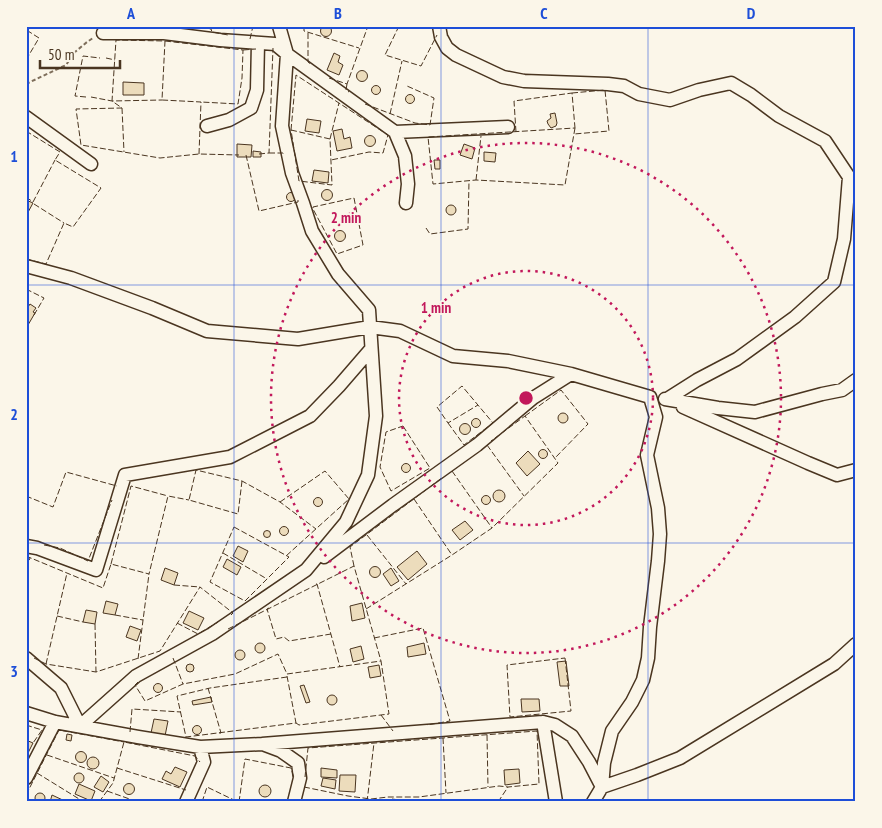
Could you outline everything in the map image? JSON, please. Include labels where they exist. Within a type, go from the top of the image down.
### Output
[{"type":"street","points":[[279,26],[287,54],[282,126],[292,173],[312,231],[338,274],[369,310],[376,416],[368,475],[346,522],[306,570]]},
{"type":"street","points":[[439,26],[441,37],[447,48],[456,55],[502,77],[524,81],[624,86],[639,94],[670,100],[699,90],[731,83],[779,116],[825,141],[849,177],[844,239],[834,282],[795,317],[737,360],[697,380],[667,399]]},
{"type":"street","points":[[103,33],[164,33],[275,44],[395,132],[405,156],[408,184],[406,203]]},
{"type":"street","points":[[206,126],[229,120],[251,108],[257,90],[258,43]]},
{"type":"street","points":[[26,117],[91,164]]},
{"type":"street","points":[[395,132],[508,127]]},
{"type":"street","points":[[26,266],[71,278],[207,331],[298,339],[370,327],[400,331],[453,356],[508,361],[571,374],[650,396],[718,408],[756,412],[842,390],[856,380]]},
{"type":"street","points":[[26,546],[37,548],[96,570],[125,475],[230,456],[310,416],[371,349]]},
{"type":"street","points":[[80,726],[136,676],[212,634],[306,570],[477,445],[533,398],[571,374]]},
{"type":"street","points":[[593,802],[602,787],[604,763],[612,731],[632,702],[643,680],[648,658],[660,534],[658,508],[647,455],[656,417],[650,396]]},
{"type":"street","points":[[667,399],[837,475],[856,470]]},
{"type":"street","points":[[602,787],[680,758],[834,664],[856,644]]},
{"type":"street","points":[[26,658],[62,688],[80,726]]},
{"type":"street","points":[[26,713],[55,722],[200,747],[262,744],[543,722],[555,725],[572,736],[590,762],[602,787]]},
{"type":"street","points":[[26,778],[55,722]]},
{"type":"street","points":[[543,722],[556,802]]},
{"type":"street","points":[[262,744],[281,751],[298,762],[300,778],[294,802]]},
{"type":"street","points":[[186,802],[204,762],[200,747]]},
{"type":"path","points":[[26,84],[66,65],[75,52],[87,42],[103,33]]},
{"type":"building","points":[[326,25],[332,31],[326,37],[320,31]]},
{"type":"building","points":[[334,53],[340,56],[338,62],[343,65],[339,75],[327,70]]},
{"type":"building","points":[[360,71],[364,71],[367,76],[366,80],[360,81],[357,78],[357,74]]},
{"type":"building","points":[[123,82],[144,83],[144,95],[123,95]]},
{"type":"building","points":[[376,85],[381,90],[376,95],[371,90]]},
{"type":"building","points":[[410,95],[414,99],[410,103],[406,99]]},
{"type":"building","points":[[555,113],[557,123],[556,126],[551,128],[547,121],[551,118],[550,114]]},
{"type":"building","points":[[307,119],[321,121],[319,133],[305,131]]},
{"type":"building","points":[[342,129],[344,139],[350,137],[352,148],[337,151],[333,131]]},
{"type":"building","points":[[368,136],[372,136],[375,141],[374,145],[368,146],[365,143],[365,139]]},
{"type":"building","points":[[237,144],[252,145],[251,157],[237,157]]},
{"type":"building","points":[[464,144],[475,148],[472,159],[460,155]]},
{"type":"building","points":[[253,151],[261,152],[261,157],[253,157]]},
{"type":"building","points":[[484,152],[496,153],[495,162],[484,161]]},
{"type":"building","points":[[434,160],[440,160],[440,169],[435,169]]},
{"type":"building","points":[[314,170],[329,172],[328,183],[312,181]]},
{"type":"building","points":[[325,190],[329,190],[332,195],[331,199],[325,200],[322,197],[322,193]]},
{"type":"building","points":[[291,193],[295,197],[291,201],[287,197]]},
{"type":"building","points":[[26,200],[33,203],[26,216]]},
{"type":"building","points":[[449,205],[453,205],[456,210],[455,214],[449,215],[446,212],[446,208]]},
{"type":"building","points":[[338,231],[342,231],[345,236],[344,240],[338,241],[335,238],[335,234]]},
{"type":"building","points":[[30,304],[36,308],[28,325],[26,324],[26,310]]},
{"type":"building","points":[[561,413],[565,413],[568,418],[567,422],[561,423],[558,420],[558,416]]},
{"type":"building","points":[[476,419],[480,423],[476,427],[472,423]]},
{"type":"building","points":[[463,424],[467,424],[470,429],[469,433],[463,434],[460,431],[460,427]]},
{"type":"building","points":[[543,450],[547,454],[543,458],[539,454]]},
{"type":"building","points":[[528,451],[540,464],[527,476],[516,463]]},
{"type":"building","points":[[406,464],[410,468],[406,472],[402,468]]},
{"type":"building","points":[[499,490],[505,496],[499,502],[493,496]]},
{"type":"building","points":[[486,496],[490,500],[486,504],[482,500]]},
{"type":"building","points":[[318,497],[323,502],[318,507],[313,502]]},
{"type":"building","points":[[465,521],[473,530],[460,540],[452,530]]},
{"type":"building","points":[[284,527],[288,531],[284,535],[280,531]]},
{"type":"building","points":[[267,531],[270,534],[267,537],[264,534]]},
{"type":"building","points":[[238,546],[248,551],[243,562],[233,556]]},
{"type":"building","points":[[417,551],[427,564],[408,580],[397,567]]},
{"type":"building","points":[[227,559],[241,567],[237,575],[223,567]]},
{"type":"building","points":[[373,567],[377,567],[380,572],[379,576],[373,577],[370,574],[370,570]]},
{"type":"building","points":[[165,568],[178,573],[174,585],[161,580]]},
{"type":"building","points":[[391,568],[399,581],[391,586],[383,574]]},
{"type":"building","points":[[106,601],[118,604],[115,615],[103,613]]},
{"type":"building","points":[[362,603],[365,618],[352,621],[350,606]]},
{"type":"building","points":[[86,610],[97,612],[95,624],[83,622]]},
{"type":"building","points":[[189,611],[204,618],[198,630],[183,623]]},
{"type":"building","points":[[130,626],[141,630],[137,641],[126,637]]},
{"type":"building","points":[[260,643],[265,648],[260,653],[255,648]]},
{"type":"building","points":[[424,643],[426,654],[408,657],[407,647]]},
{"type":"building","points":[[361,646],[364,659],[353,662],[350,649]]},
{"type":"building","points":[[240,650],[245,655],[240,660],[235,655]]},
{"type":"building","points":[[566,661],[569,686],[560,686],[557,662]]},
{"type":"building","points":[[190,664],[194,668],[190,672],[186,668]]},
{"type":"building","points":[[379,665],[381,676],[370,678],[368,667]]},
{"type":"building","points":[[158,683],[163,688],[158,693],[153,688]]},
{"type":"building","points":[[304,685],[310,702],[306,703],[300,686]]},
{"type":"building","points":[[330,695],[334,695],[337,700],[336,704],[330,705],[327,702],[327,698]]},
{"type":"building","points":[[211,697],[212,702],[193,705],[192,701]]},
{"type":"building","points":[[521,699],[539,699],[540,711],[522,712]]},
{"type":"building","points":[[154,719],[168,721],[165,736],[151,733]]},
{"type":"building","points":[[197,725],[202,730],[197,735],[192,730]]},
{"type":"building","points":[[67,734],[72,735],[71,741],[66,740]]},
{"type":"building","points":[[26,740],[33,743],[26,757]]},
{"type":"building","points":[[81,751],[87,757],[81,763],[75,757]]},
{"type":"building","points":[[93,757],[99,763],[93,769],[87,763]]},
{"type":"building","points":[[175,767],[187,772],[180,787],[162,779],[166,771],[171,774]]},
{"type":"building","points":[[321,768],[337,770],[337,778],[321,777]]},
{"type":"building","points":[[519,769],[520,783],[505,785],[504,770]]},
{"type":"building","points":[[77,773],[81,773],[84,778],[83,782],[77,783],[74,780],[74,776]]},
{"type":"building","points":[[340,775],[356,775],[355,792],[339,791]]},
{"type":"building","points":[[101,776],[109,782],[103,792],[94,787]]},
{"type":"building","points":[[323,778],[336,780],[335,789],[321,786]]},
{"type":"building","points":[[79,784],[95,791],[91,801],[75,794]]},
{"type":"building","points":[[127,784],[131,784],[134,789],[133,793],[127,794],[124,791],[124,787]]},
{"type":"building","points":[[263,785],[267,785],[271,791],[267,797],[263,797],[259,793],[259,789]]},
{"type":"building","points":[[40,793],[45,798],[40,803],[35,798]]},
{"type":"building","points":[[52,795],[67,802],[50,802]]},
{"type":"building","points":[[392,799],[407,801],[407,802],[391,802]]},
{"type":"fence","points":[[26,60],[39,38],[28,31],[30,26]]},
{"type":"fence","points":[[199,26],[211,29],[212,32],[228,35]]},
{"type":"fence","points":[[250,39],[253,26]]},
{"type":"fence","points":[[304,26],[304,31],[359,48]]},
{"type":"fence","points":[[329,78],[347,84],[368,26]]},
{"type":"fence","points":[[399,26],[385,55],[421,66],[437,35]]},
{"type":"fence","points":[[308,33],[308,62],[312,65]]},
{"type":"fence","points":[[199,154],[201,102],[162,100],[165,41],[116,40],[112,101],[122,108],[76,109],[81,145],[160,158],[199,154],[239,155]]},
{"type":"fence","points":[[165,41],[243,50],[242,78],[238,104],[201,102]]},
{"type":"fence","points":[[259,154],[269,153],[273,48]]},
{"type":"fence","points":[[243,50],[256,49]]},
{"type":"fence","points":[[86,97],[75,96],[83,56],[100,58]]},
{"type":"fence","points":[[106,58],[115,60]]},
{"type":"fence","points":[[390,114],[402,61]]},
{"type":"fence","points":[[291,130],[296,75],[388,135],[383,153],[369,152],[331,160]]},
{"type":"fence","points":[[347,84],[346,90],[349,92]]},
{"type":"fence","points":[[365,104],[415,123],[430,125],[434,98],[407,86]]},
{"type":"fence","points":[[572,93],[605,90],[609,131],[574,134]]},
{"type":"fence","points":[[516,132],[514,101],[572,93],[575,128]]},
{"type":"fence","points":[[91,97],[112,101],[162,100]]},
{"type":"fence","points":[[330,139],[339,103]]},
{"type":"fence","points":[[122,108],[124,152]]},
{"type":"fence","points":[[575,128],[565,185],[476,180],[433,184],[428,137],[575,128]]},
{"type":"fence","points":[[291,130],[330,139],[332,185],[299,181],[291,130]]},
{"type":"fence","points":[[26,131],[60,152],[55,160],[101,188],[73,227],[64,223],[46,264],[26,259]]},
{"type":"fence","points":[[476,180],[481,136]]},
{"type":"fence","points":[[269,153],[284,154]]},
{"type":"fence","points":[[246,155],[259,211],[298,202],[298,200]]},
{"type":"fence","points":[[26,197],[33,202],[55,160]]},
{"type":"fence","points":[[426,228],[430,234],[468,229],[469,181]]},
{"type":"fence","points":[[354,198],[363,245],[337,254],[313,207],[354,198]]},
{"type":"fence","points":[[34,204],[64,223]]},
{"type":"fence","points":[[26,289],[44,298],[34,315]]},
{"type":"fence","points":[[448,423],[464,445],[493,423],[462,386],[437,407],[448,423],[478,405]]},
{"type":"fence","points":[[525,416],[561,390],[588,424],[555,458]]},
{"type":"fence","points":[[366,609],[492,528],[558,463],[525,416],[491,441]]},
{"type":"fence","points":[[403,426],[430,468],[391,491],[380,467],[386,432],[403,426]]},
{"type":"fence","points":[[487,445],[524,496]]},
{"type":"fence","points":[[242,481],[238,514],[189,500],[196,470],[242,481],[280,502],[316,529]]},
{"type":"fence","points":[[280,502],[325,471],[349,499],[286,556]]},
{"type":"fence","points":[[452,471],[492,528]]},
{"type":"fence","points":[[26,496],[53,507],[66,472],[117,486]]},
{"type":"fence","points":[[354,566],[350,547],[443,477]]},
{"type":"fence","points":[[111,564],[131,486],[168,496]]},
{"type":"fence","points":[[26,556],[103,588],[111,564],[149,574],[168,496],[189,500]]},
{"type":"fence","points":[[414,499],[452,555]]},
{"type":"fence","points":[[44,545],[60,548],[88,561],[112,500]]},
{"type":"fence","points":[[234,527],[289,557],[245,601],[210,582],[234,527]]},
{"type":"fence","points":[[367,535],[406,584]]},
{"type":"fence","points":[[223,553],[267,579]]},
{"type":"fence","points":[[26,568],[30,558]]},
{"type":"fence","points":[[228,629],[354,566],[381,661]]},
{"type":"fence","points":[[46,664],[67,573]]},
{"type":"fence","points":[[138,659],[149,574]]},
{"type":"fence","points":[[316,584],[340,667]]},
{"type":"fence","points":[[174,585],[200,587]]},
{"type":"fence","points":[[34,658],[46,664],[96,672],[160,651],[200,587],[233,613],[231,615]]},
{"type":"fence","points":[[269,608],[267,609],[276,639],[284,637],[289,641],[331,634]]},
{"type":"fence","points":[[115,615],[143,620]]},
{"type":"fence","points":[[57,616],[83,622]]},
{"type":"fence","points":[[177,623],[198,634],[218,622]]},
{"type":"fence","points":[[95,624],[96,672]]},
{"type":"fence","points":[[374,638],[423,628],[450,721],[427,725]]},
{"type":"fence","points":[[138,682],[135,685],[145,701],[183,684],[235,674],[278,654],[287,674],[381,661],[389,714],[299,725],[296,723],[186,737],[177,696],[210,688],[287,677]]},
{"type":"fence","points":[[173,658],[183,684]]},
{"type":"fence","points":[[565,658],[571,711],[510,717],[507,665],[565,658]]},
{"type":"fence","points":[[287,676],[296,723]]},
{"type":"fence","points":[[208,688],[221,733],[219,733]]},
{"type":"fence","points":[[130,732],[132,709],[181,712]]},
{"type":"fence","points":[[381,715],[393,731]]},
{"type":"fence","points":[[26,725],[42,730],[33,743]]},
{"type":"fence","points":[[26,795],[59,730],[124,742]]},
{"type":"fence","points":[[304,787],[371,799],[419,797],[499,786],[539,784],[537,731],[308,748],[305,777]]},
{"type":"fence","points":[[487,735],[488,787]]},
{"type":"fence","points":[[443,738],[446,793]]},
{"type":"fence","points":[[99,802],[113,783],[124,742],[195,756],[200,762]]},
{"type":"fence","points":[[367,802],[374,743]]},
{"type":"fence","points":[[47,755],[114,778]]},
{"type":"fence","points":[[239,802],[245,759],[291,768],[294,778]]},
{"type":"fence","points":[[117,768],[186,790]]},
{"type":"fence","points":[[37,773],[84,802]]},
{"type":"fence","points":[[202,802],[207,787],[238,802]]},
{"type":"fence","points":[[498,802],[508,787]]},
{"type":"fence","points":[[107,791],[138,802]]}]
